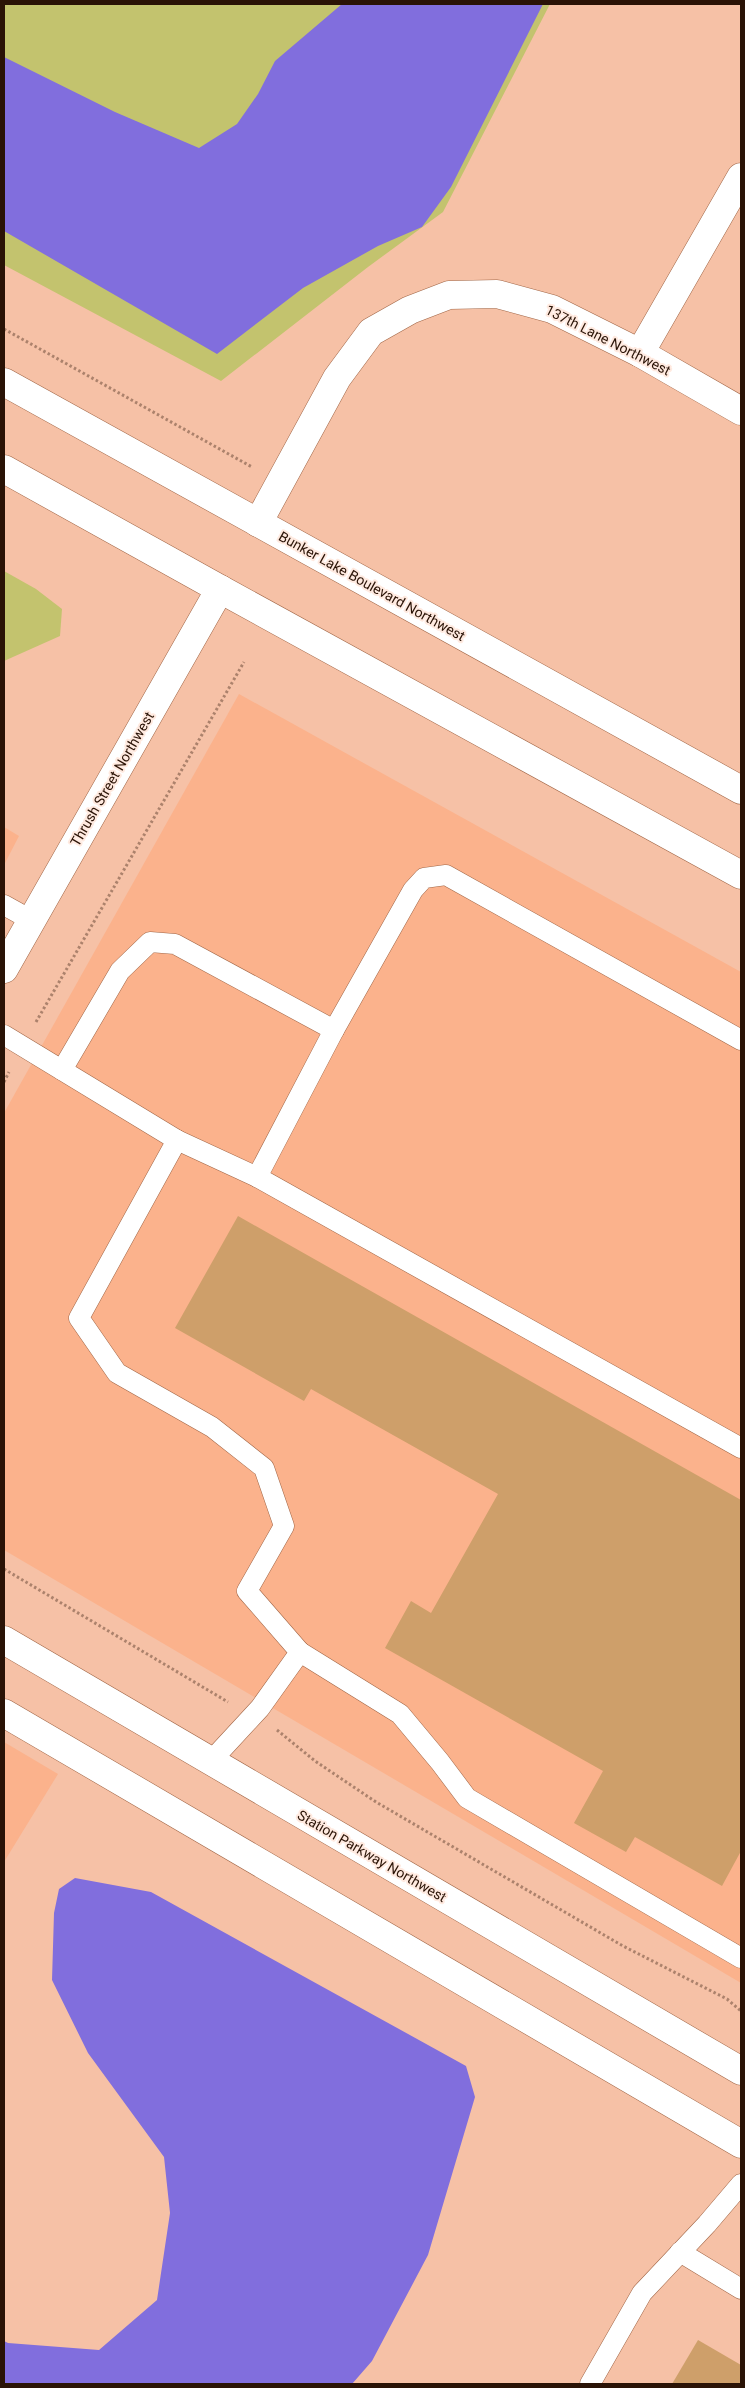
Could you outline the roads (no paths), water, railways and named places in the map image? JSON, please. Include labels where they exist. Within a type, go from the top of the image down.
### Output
[{"type":"street","points":[[640,353],[741,177]]},
{"type":"street","name":"137th Lane Northwest","points":[[258,523],[337,378],[371,332],[410,310],[449,295],[497,294],[552,309],[640,353],[741,411]]},
{"type":"street","name":"Bunker Lake Boulevard Northwest","points":[[4,382],[741,790]]},
{"type":"street","points":[[4,468],[220,589],[741,875]]},
{"type":"street","name":"Thrush Street Northwest","points":[[4,969],[220,589]]},
{"type":"street","name":"Station Parkway Northwest","points":[[4,1640],[741,2071]]},
{"type":"street","points":[[4,1713],[741,2144]]},
{"type":"lane","points":[[257,1177],[334,1030],[413,890],[424,878],[446,875],[741,1040]]},
{"type":"lane","points":[[4,905],[31,920]]},
{"type":"lane","points":[[62,1070],[120,971],[150,942],[175,944],[334,1030]]},
{"type":"lane","points":[[4,1035],[22,1048],[62,1070],[176,1140],[257,1177],[741,1448]]},
{"type":"lane","points":[[176,1140],[79,1318],[117,1373],[212,1427],[264,1468],[284,1526],[247,1591],[300,1652],[400,1714],[467,1798],[741,1958]]},
{"type":"lane","points":[[210,1761],[253,1716],[300,1652]]},
{"type":"lane","points":[[590,2384],[642,2293],[708,2224],[741,2184]]},
{"type":"lane","points":[[680,2252],[741,2289]]}]
